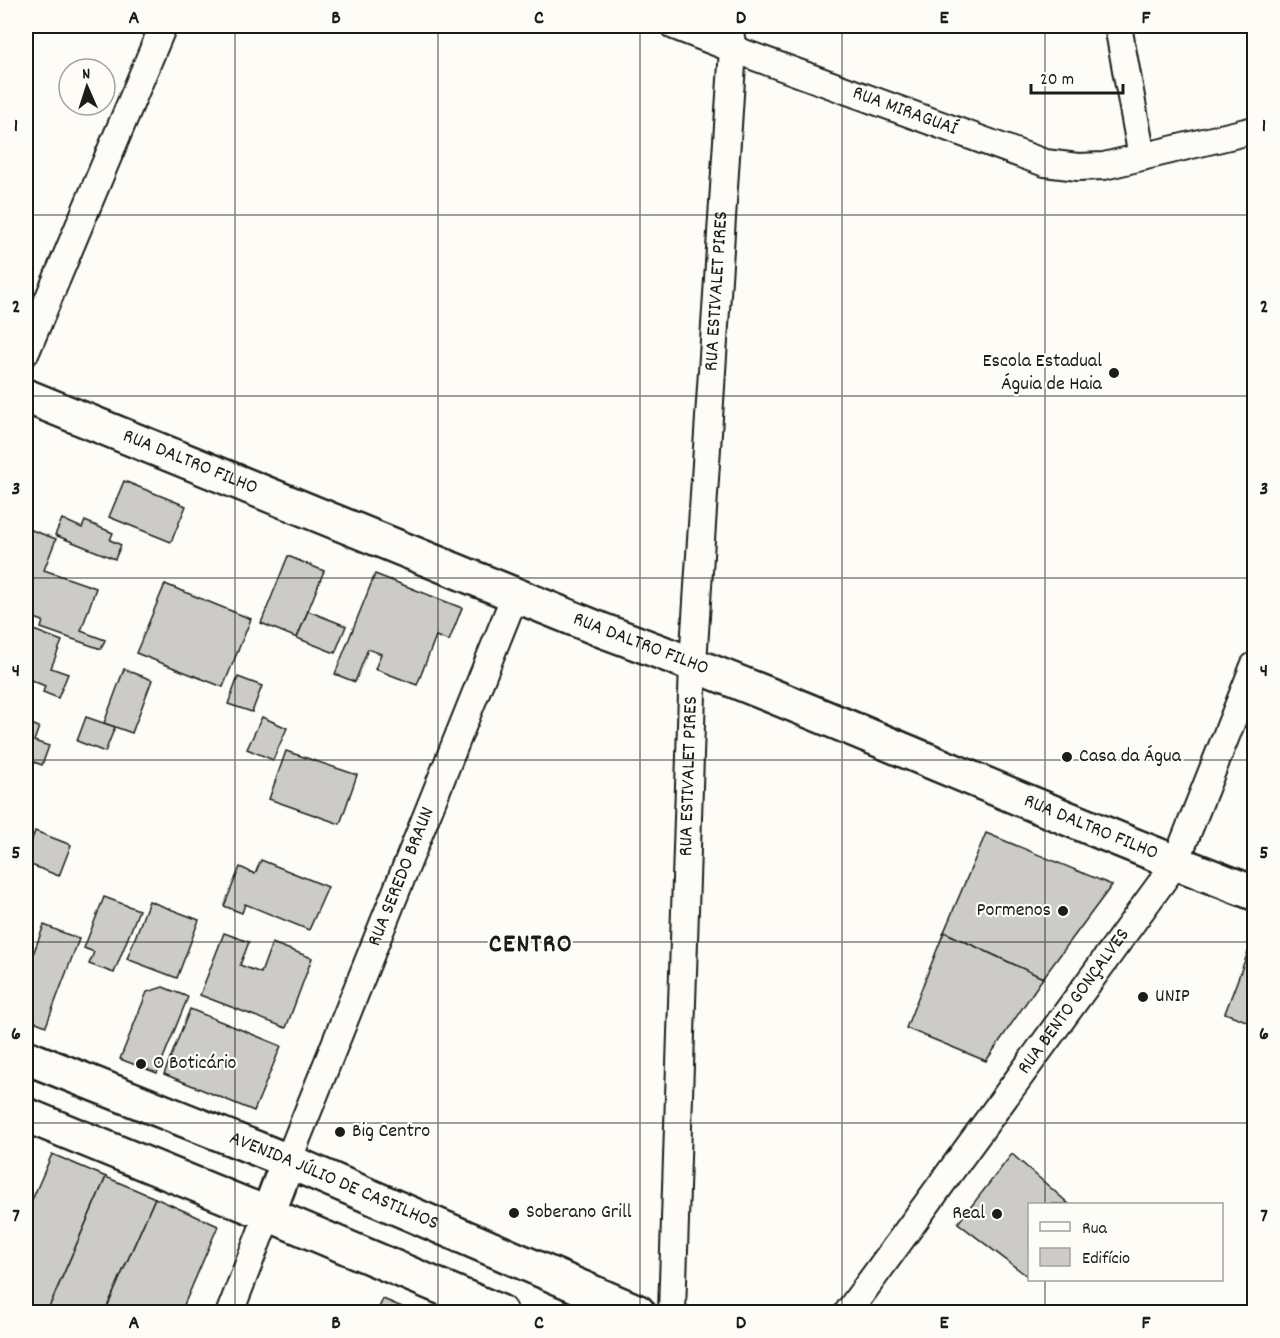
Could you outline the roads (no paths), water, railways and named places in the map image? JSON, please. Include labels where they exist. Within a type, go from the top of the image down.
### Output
[{"type":"street","points":[[26,352],[163,26]]},
{"type":"street","name":"RUA MIRAGUAÍ","points":[[674,26],[731,38],[1045,163],[1078,167],[1104,166],[1254,130]]},
{"type":"street","points":[[1118,26],[1142,158]]},
{"type":"street","name":"RUA ESTIVALET PIRES","points":[[672,1312],[693,663],[731,38]]},
{"type":"street","name":"RUA DALTRO FILHO","points":[[26,396],[604,631],[693,663],[1175,864],[1254,893]]},
{"type":"street","name":"RUA SEREDO BRAUN","points":[[288,1161],[515,595]]},
{"type":"street","name":"RUA BENTO GONÇALVES","points":[[848,1312],[1175,864],[1254,666]]},
{"type":"street","name":"AVENIDA JÚLIO DE CASTILHOS","points":[[26,1057],[288,1161],[638,1312]]},
{"type":"street","points":[[26,1115],[500,1312]]},
{"type":"street","points":[[230,1312],[288,1161]]},
{"type":"place","name":"Escola Estadual Águia de Haia","points":[[1114,373]]},
{"type":"place","name":"Casa da Água","points":[[1067,757]]},
{"type":"place","name":"Pormenos","points":[[1063,911]]},
{"type":"place","name":"UNIP","points":[[1143,997]]},
{"type":"place","name":"O Boticário","points":[[141,1064]]},
{"type":"place","name":"Big Centro","points":[[340,1132]]},
{"type":"place","name":"Soberano Grill","points":[[514,1213]]},
{"type":"place","name":"Real","points":[[997,1214]]},
{"type":"district","name":"CENTRO","points":[[531,945]]}]
